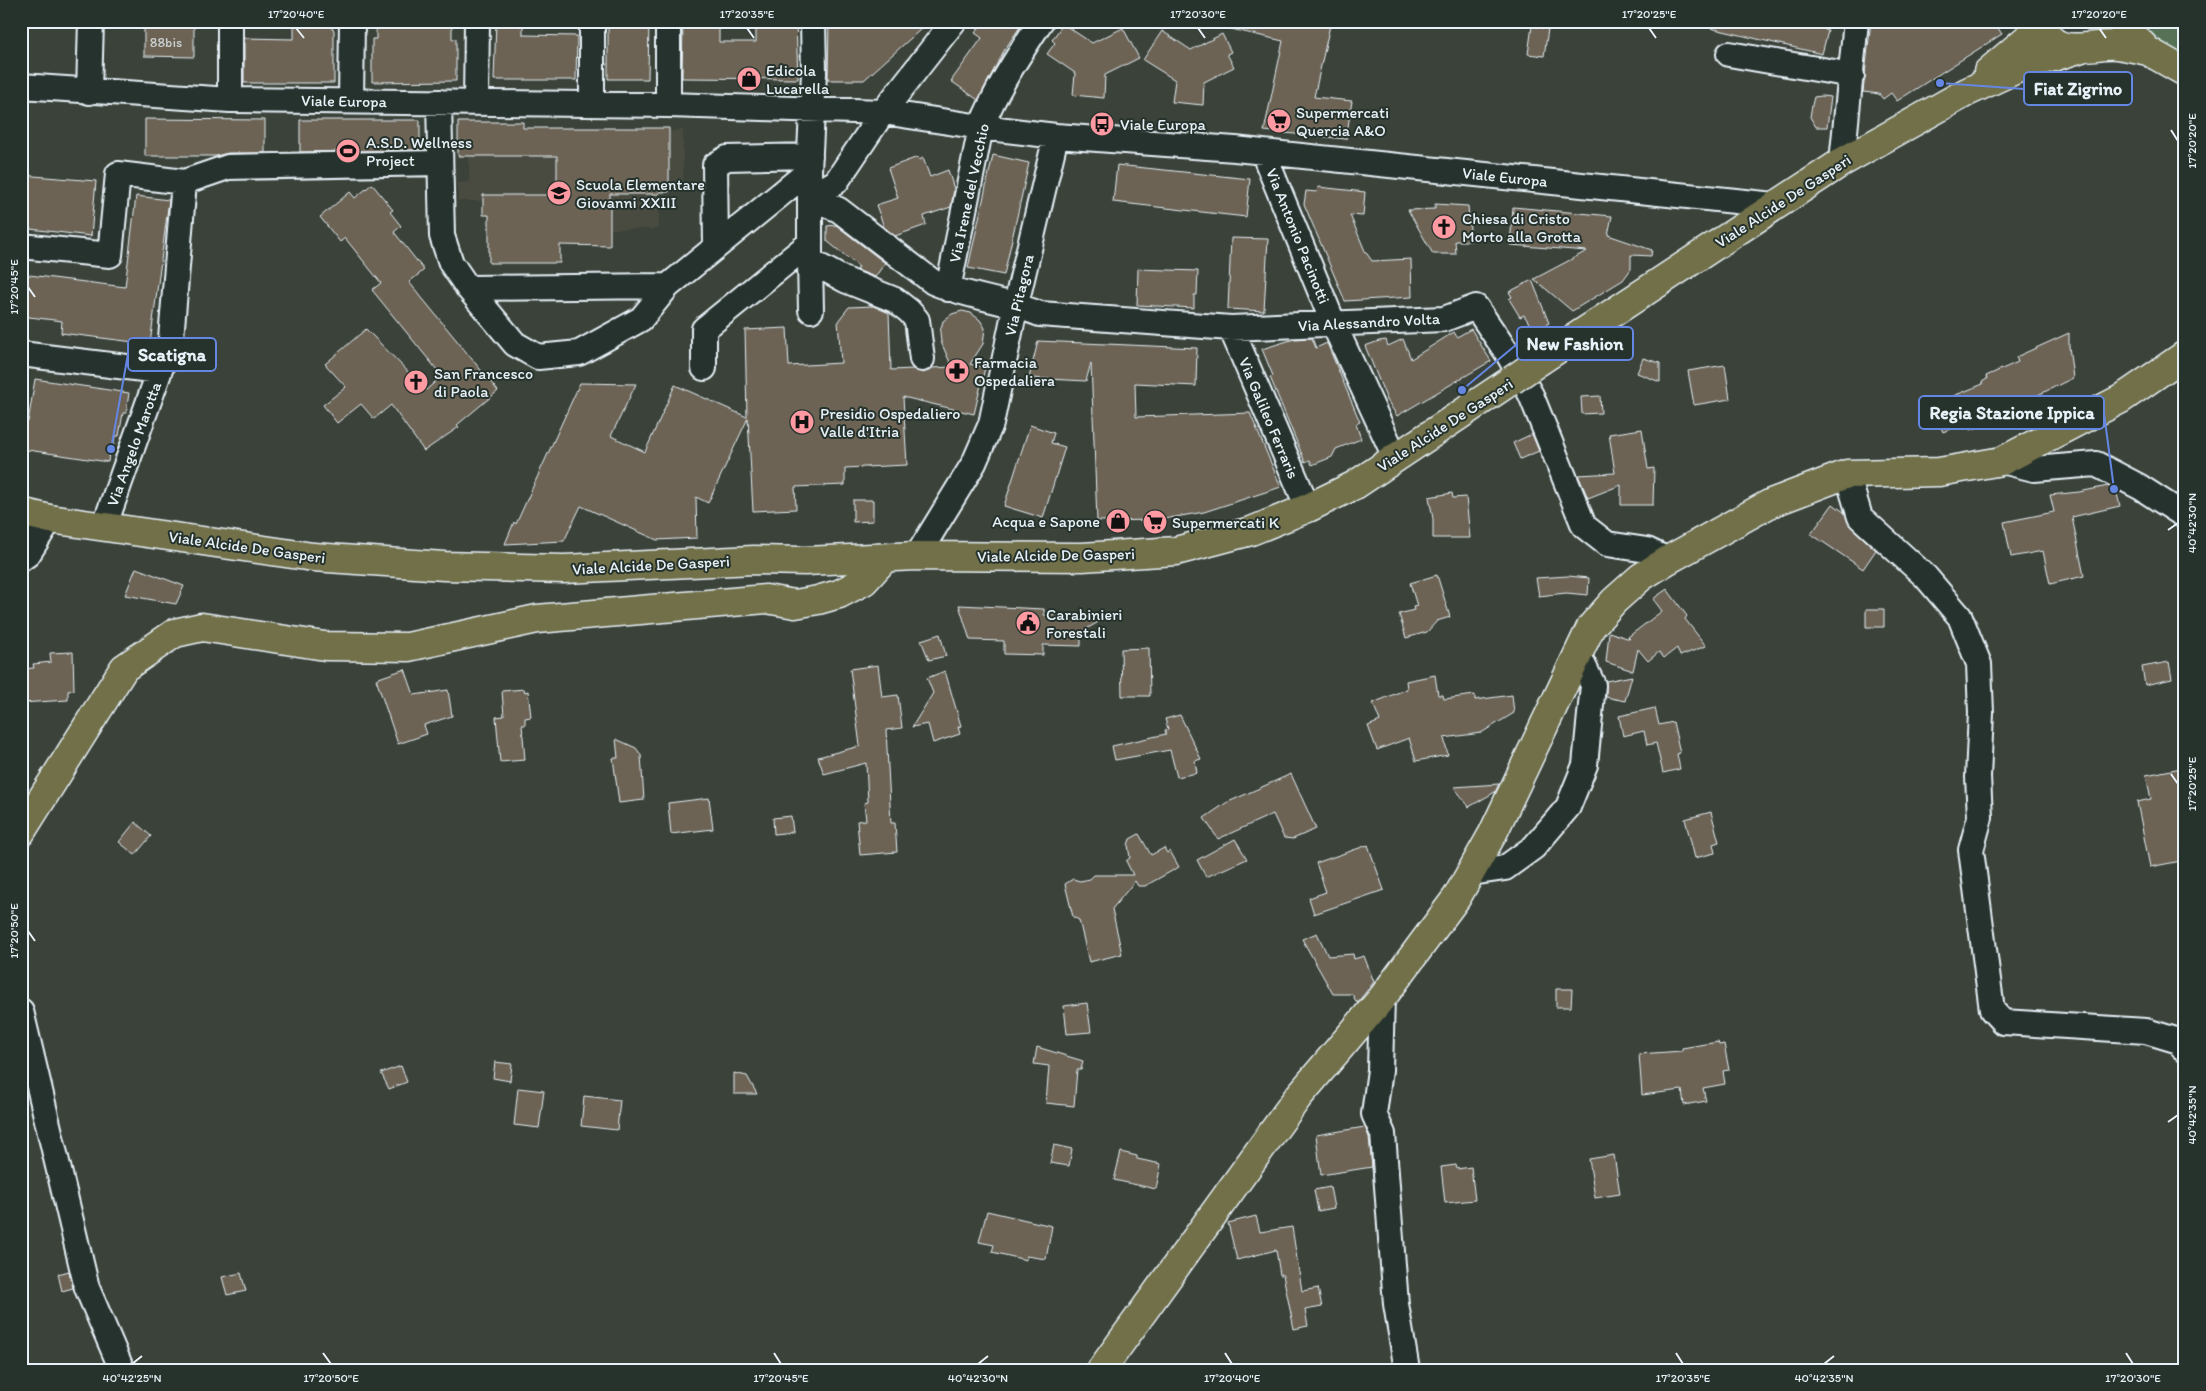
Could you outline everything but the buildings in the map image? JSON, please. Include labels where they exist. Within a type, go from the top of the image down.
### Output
[{"type":"main road","points":[[2084,48],[2103,34],[2107,21]]},
{"type":"main road","points":[[2120,21],[2148,51],[2185,72]]},
{"type":"main road","points":[[2043,23],[2047,33],[2061,46],[2084,48],[2116,45],[2148,51]]},
{"type":"main road","name":"Viale Alcide De Gasperi","points":[[1967,92],[2043,23]]},
{"type":"main road","name":"Viale Alcide De Gasperi","points":[[21,512],[50,519],[313,557],[444,566],[564,569],[754,560],[805,561],[917,556],[1082,558],[1176,551],[1251,531],[1308,508],[1355,485],[1774,205],[1842,162],[1967,92],[2021,67],[2084,48]]},
{"type":"main road","points":[[1101,1370],[1298,1097],[1382,998],[1457,897],[1494,833],[1591,627],[1614,601],[1640,577],[1771,503],[1847,474],[1939,472],[2002,461],[2121,399],[2185,355]]},
{"type":"main road","points":[[21,832],[124,668],[175,633],[202,627],[325,646],[408,647],[537,619],[766,599],[795,604],[818,600],[839,594],[864,581],[885,558]]},
{"type":"main road","points":[[766,599],[783,590],[805,561]]},
{"type":"street","points":[[89,92],[91,21]]},
{"type":"street","points":[[230,21],[230,100]]},
{"type":"street","points":[[351,101],[352,21]]},
{"type":"street","points":[[476,102],[477,21]]},
{"type":"street","points":[[592,21],[592,104]]},
{"type":"street","points":[[668,21],[668,105]]},
{"type":"street","points":[[811,310],[809,164],[814,73],[813,21]]},
{"type":"street","points":[[810,197],[836,182],[883,112],[954,21]]},
{"type":"street","name":"Via Irene del Vecchio","points":[[948,289],[981,127],[989,107],[1013,64],[1041,21]]},
{"type":"street","points":[[1842,162],[1856,21]]},
{"type":"street","points":[[1729,54],[1852,75]]},
{"type":"street","name":"Viale Europa","points":[[21,86],[230,100],[668,105],[883,112],[1056,136],[1263,152],[1774,205]]},
{"type":"street","points":[[439,102],[442,236],[451,263],[468,288],[515,344],[538,357],[579,353],[641,319],[668,286],[716,247],[809,164]]},
{"type":"street","name":"Via Pitagora","points":[[917,556],[974,462],[991,424],[1016,304],[1056,136]]},
{"type":"street","name":"Via Antonio Pacinotti","points":[[1263,152],[1334,325],[1395,457]]},
{"type":"street","points":[[716,247],[715,165],[727,158],[809,164]]},
{"type":"street","points":[[21,246],[110,255],[118,174],[184,182],[228,167],[440,163]]},
{"type":"street","name":"Via Angelo Marotta","points":[[104,527],[171,339],[184,182]]},
{"type":"street","points":[[810,197],[839,210],[933,282],[948,289],[1016,304]]},
{"type":"street","points":[[810,252],[845,280],[895,300],[909,311],[917,320],[922,358]]},
{"type":"street","points":[[704,368],[704,329],[810,252]]},
{"type":"street","points":[[468,288],[668,286]]},
{"type":"street","name":"Via Alessandro Volta","points":[[1016,304],[1040,314],[1231,328],[1334,325],[1444,318],[1476,307],[1508,354],[1531,395],[1584,526],[1607,544],[1647,550],[1668,560]]},
{"type":"street","name":"Via Galileo Ferraris","points":[[1231,328],[1308,508]]},
{"type":"street","points":[[21,354],[159,371]]},
{"type":"street","points":[[2002,461],[2034,469],[2096,464],[2140,487],[2185,516]]},
{"type":"street","points":[[1847,474],[1860,517],[1926,576],[1960,616],[1979,664],[1981,713],[1978,777],[1980,817],[1971,850],[1992,1010],[2003,1022],[2146,1031],[2178,1041],[2185,1050]]},
{"type":"street","points":[[21,560],[28,554],[50,519]]},
{"type":"street","points":[[1471,873],[1505,868],[1534,847],[1568,807],[1585,765],[1593,685],[1579,656]]},
{"type":"street","points":[[1382,998],[1380,1070],[1374,1114],[1383,1134],[1396,1304],[1407,1370]]},
{"type":"street","points":[[21,1011],[87,1288],[122,1370]]},
{"type":"shaded area","name":"Scuola Elementare Giovanni XXIII","points":[[458,122],[523,122],[523,128],[669,128],[670,131],[683,130],[683,192],[659,192],[659,229],[611,229],[610,245],[569,245],[569,240],[483,215],[482,201],[458,201],[458,183],[469,182],[469,157],[458,156]]},
{"type":"green space","points":[[2141,21],[2185,21],[2185,60],[2151,33]]},
{"type":"place","name":"Edicola Lucarella","points":[[749,79]]},
{"type":"place","name":"Fiat Zigrino","points":[[1940,83]]},
{"type":"place","name":"Supermercati Quercia A&O","points":[[1279,121]]},
{"type":"place","name":"Viale Europa","points":[[1102,124]]},
{"type":"place","name":"A.S.D. Wellness Project","points":[[348,151]]},
{"type":"place","name":"Scuola Elementare Giovanni XXIII","points":[[559,193]]},
{"type":"place","name":"Chiesa di Cristo Morto alla Grotta","points":[[1444,227]]},
{"type":"place","name":"Farmacia Ospedaliera","points":[[957,371]]},
{"type":"place","name":"San Francesco di Paola","points":[[416,382]]},
{"type":"place","name":"New Fashion","points":[[1462,390]]},
{"type":"place","name":"Presidio Ospedaliero Valle d'Itria","points":[[802,422]]},
{"type":"place","name":"Scatigna","points":[[111,449]]},
{"type":"place","name":"Regia Stazione Ippica","points":[[2114,489]]},
{"type":"place","name":"Acqua e Sapone","points":[[1118,521]]},
{"type":"place","name":"Supermercati K","points":[[1155,522]]},
{"type":"place","name":"Carabinieri Forestali","points":[[1028,623]]}]
